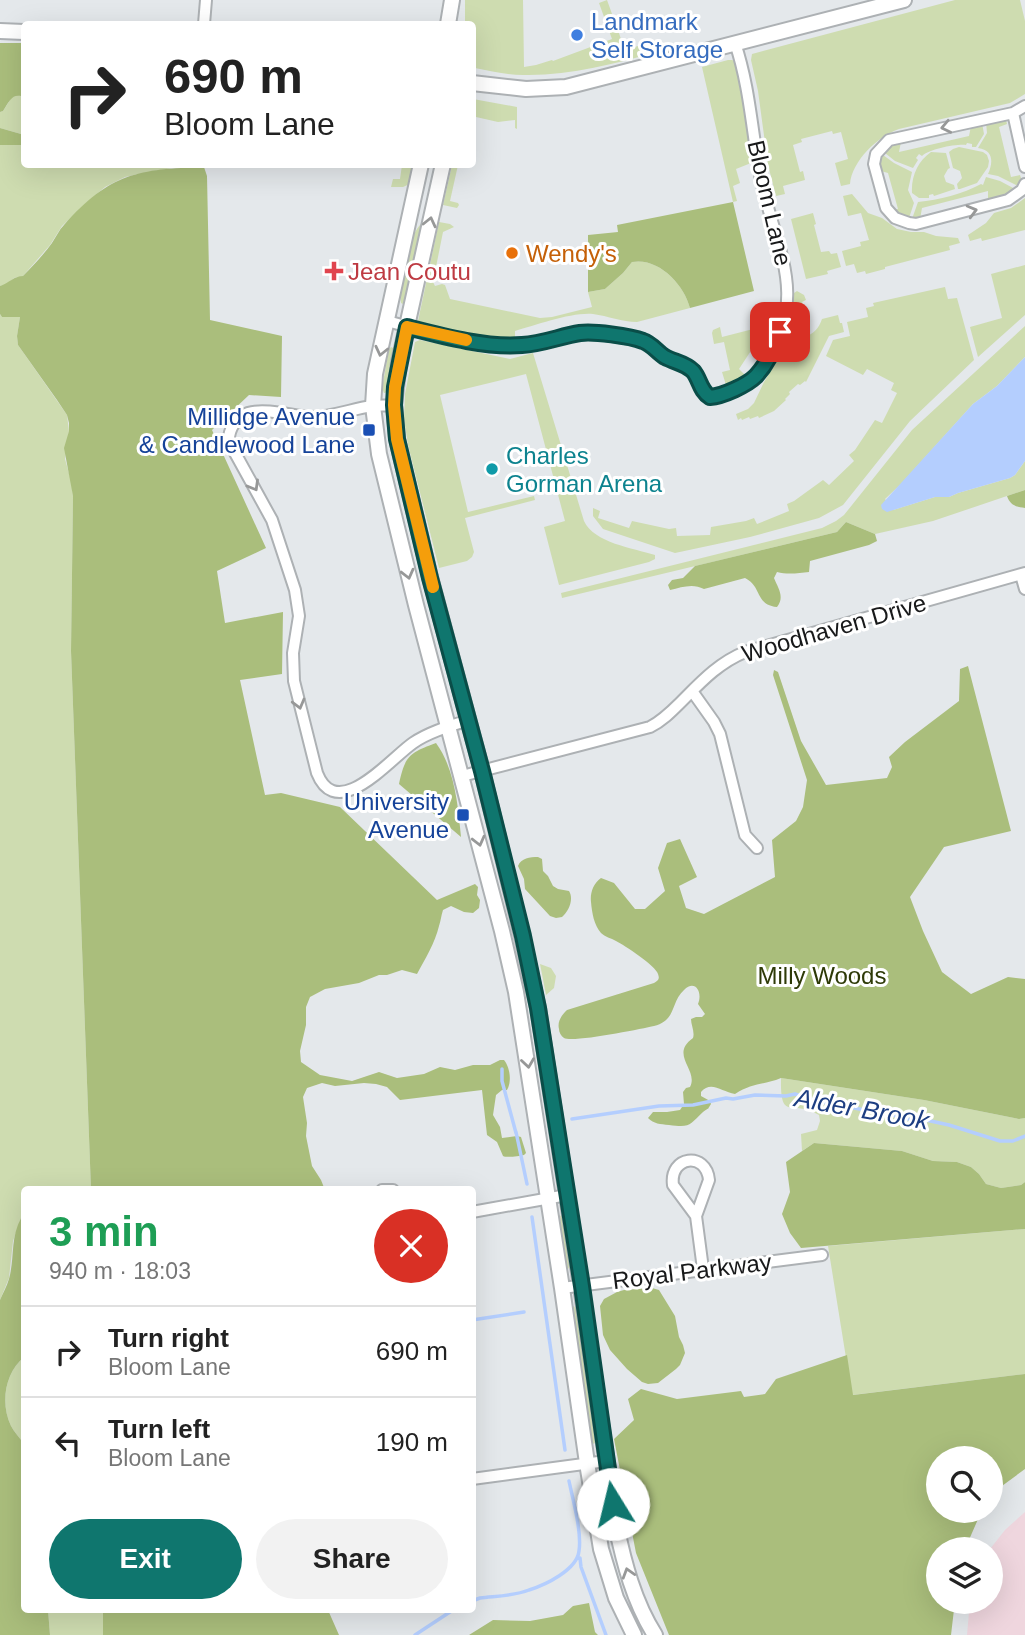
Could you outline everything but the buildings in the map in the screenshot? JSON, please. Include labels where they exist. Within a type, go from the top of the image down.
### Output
[{"type":"main road","points":[[448,21],[452,0]]},
{"type":"main road","points":[[452,0],[454,21]]},
{"type":"main road","points":[[476,83],[526,89],[566,87],[904,0]]},
{"type":"main road","points":[[0,31],[21,32]]},
{"type":"main road","points":[[420,168],[375,374],[373,406],[379,454],[516,992],[601,1549],[615,1598],[634,1635]]},
{"type":"main road","points":[[442,168],[399,362],[394,405],[397,439],[430,578],[523,936],[538,1008],[622,1554],[636,1597],[655,1635]]},
{"type":"street","points":[[204,21],[206,0]]},
{"type":"street","name":"Bloom Lane","points":[[387,321],[431,333],[504,346],[524,345],[582,333],[636,339],[644,341],[665,357],[686,365],[692,370],[704,393],[710,397],[734,390],[755,377],[775,347],[788,301],[788,285],[784,261],[761,181],[742,64],[735,43]]},
{"type":"street","points":[[1025,106],[1013,113],[889,140],[874,158],[874,171],[887,211],[901,221],[916,224],[1008,200],[1022,190],[1025,184]]},
{"type":"street","points":[[1013,113],[1024,162]]},
{"type":"street","points":[[394,405],[373,406],[317,417],[250,412],[232,425],[228,435],[229,442],[272,520],[295,590],[299,616],[293,653],[294,681],[322,783],[334,791],[352,789],[372,778],[412,744],[430,734],[469,720]]},
{"type":"street","points":[[1023,574],[1025,589]]},
{"type":"street","name":"Woodhaven Drive","points":[[462,776],[650,727],[720,665],[745,652],[1023,574]]},
{"type":"street","points":[[691,691],[719,730],[745,835],[757,848]]},
{"type":"street","points":[[696,1216],[672,1181],[677,1166],[688,1161],[703,1165],[709,1176],[696,1216],[703,1269]]},
{"type":"street","points":[[476,1211],[567,1195]]},
{"type":"street","name":"Royal Parkway","points":[[562,1288],[822,1255]]},
{"type":"street","points":[[476,1478],[606,1461]]},
{"type":"shaded area","points":[[1025,1512],[1025,1635],[967,1635],[969,1614],[1003,1614],[1003,1537],[999,1537]]},
{"type":"green space","points":[[465,0],[523,0],[524,67],[553,61],[612,39],[599,3],[607,0],[625,50],[654,41],[657,52],[608,65],[557,74],[499,73],[476,68],[476,21],[465,21]]},
{"type":"green space","points":[[955,0],[1020,0],[1025,21],[1025,94],[1010,103],[891,132],[867,150],[852,175],[850,184],[841,186],[835,163],[848,159],[841,132],[833,134],[832,131],[801,139],[802,142],[793,145],[800,172],[803,171],[805,180],[783,186],[785,194],[776,196],[768,165],[752,54]]},
{"type":"green space","points":[[0,43],[21,43],[21,96],[14,97],[0,112]]},
{"type":"green space","points":[[728,60],[737,62],[744,97],[751,163],[736,169],[740,183],[733,186],[737,201],[733,202],[702,67]]},
{"type":"green space","points":[[21,96],[21,134],[0,128],[0,112],[12,97]]},
{"type":"green space","points":[[476,100],[517,107],[517,129],[515,120],[498,122],[476,117]]},
{"type":"green space","points":[[1003,119],[1007,124],[999,127],[1011,177],[1020,175],[1021,178],[1018,186],[988,174],[991,166],[990,154],[978,148],[987,133],[986,122]]},
{"type":"green space","points":[[982,123],[984,134],[976,147],[967,143],[937,149],[922,156],[919,154],[913,168],[895,161],[885,153],[891,146],[901,142],[899,152],[969,136],[971,126]]},
{"type":"green space","points":[[0,128],[21,134],[21,145],[0,145]]},
{"type":"green space","points":[[0,145],[21,145],[21,168],[172,168],[125,177],[105,187],[62,226],[50,245],[23,276],[0,286]]},
{"type":"green space","points":[[959,147],[983,152],[989,161],[977,183],[958,189],[957,184],[962,178],[960,171],[953,168],[949,152]]},
{"type":"green space","points":[[931,152],[946,153],[950,168],[944,176],[946,182],[954,185],[955,189],[929,195],[929,198],[919,198],[912,193],[914,175],[919,164]]},
{"type":"green space","points":[[883,155],[912,172],[908,190],[914,203],[907,219],[892,210],[898,209],[888,173],[881,171]]},
{"type":"green space","points":[[204,168],[207,176],[210,320],[282,336],[281,397],[249,395],[212,430],[266,548],[217,571],[225,623],[283,612],[282,674],[240,680],[265,795],[281,793],[340,807],[437,900],[475,884],[478,887],[479,908],[473,913],[451,906],[443,910],[435,939],[417,974],[402,970],[359,983],[325,989],[310,997],[306,1007],[301,1062],[320,1075],[352,1081],[379,1072],[397,1078],[424,1074],[440,1067],[455,1070],[504,1060],[510,1079],[507,1090],[496,1095],[493,1115],[500,1127],[502,1138],[521,1137],[526,1153],[524,1155],[503,1156],[497,1142],[487,1135],[482,1090],[400,1100],[387,1087],[376,1084],[335,1086],[322,1083],[307,1088],[303,1097],[312,1166],[323,1186],[91,1186],[71,651],[73,496],[64,448],[69,423],[67,415],[18,345],[20,317],[2,317],[0,314],[0,286],[23,276],[46,251],[62,227],[96,194],[127,177],[161,170]]},
{"type":"green space","points":[[402,168],[417,168],[412,183],[403,187],[391,187],[393,179],[400,179]]},
{"type":"green space","points":[[451,168],[457,168],[450,201],[459,205],[457,208],[443,205]]},
{"type":"green space","points":[[986,177],[1015,189],[988,202],[988,191],[922,208],[920,219],[912,219],[918,202],[967,191],[983,185]]},
{"type":"green space","points":[[852,194],[868,213],[882,218],[897,229],[958,238],[960,243],[949,246],[950,250],[885,269],[866,274],[865,271],[857,273],[854,264],[846,266],[842,251],[861,246],[860,242],[869,240],[861,213],[848,216],[843,196]]},
{"type":"green space","points":[[1025,198],[1025,230],[982,241],[981,238],[970,241],[968,235],[986,223],[994,213],[1011,208]]},
{"type":"green space","points":[[733,202],[754,291],[690,308],[682,290],[668,274],[651,264],[632,262],[605,289],[588,292],[588,235],[618,232],[617,225]]},
{"type":"green space","points":[[813,213],[821,252],[837,253],[841,267],[827,271],[828,274],[806,279],[791,219]]},
{"type":"green space","points":[[439,222],[454,227],[443,232],[433,282],[435,286],[445,285],[450,299],[540,318],[552,317],[592,307],[588,292],[605,289],[632,262],[642,262],[668,274],[682,290],[690,308],[637,322],[593,314],[575,315],[515,331],[515,341],[510,342],[426,325],[418,321]]},
{"type":"green space","points":[[422,223],[403,304],[400,296],[407,257],[413,237]]},
{"type":"green space","points":[[1025,265],[1025,315],[978,357],[970,327],[1002,318],[991,274]]},
{"type":"green space","points":[[945,287],[948,299],[957,298],[974,360],[910,421],[843,505],[819,518],[750,537],[675,553],[603,529],[593,516],[593,508],[600,511],[598,518],[629,528],[632,521],[676,528],[677,536],[710,535],[711,527],[754,518],[757,524],[789,511],[787,504],[823,480],[829,485],[854,461],[849,455],[875,420],[882,423],[897,393],[891,390],[894,383],[867,369],[863,375],[826,356],[833,340],[850,336],[847,322],[868,317],[866,308],[874,306],[873,303]]},
{"type":"green space","points":[[797,291],[804,295],[806,300],[802,302],[810,317],[803,326],[793,329],[789,325],[794,293]]},
{"type":"green space","points":[[0,314],[2,317],[20,317],[18,345],[67,415],[69,431],[65,459],[73,496],[71,651],[91,1186],[21,1186],[21,1218],[13,1241],[9,1278],[0,1300]]},
{"type":"green space","points":[[772,314],[777,319],[770,337],[760,337],[739,369],[746,376],[736,383],[726,385],[722,372],[730,370],[724,342],[714,344],[713,330],[720,327],[722,337],[761,327],[759,317]]},
{"type":"green space","points":[[838,315],[844,332],[829,336],[806,382],[798,384],[789,392],[786,400],[774,411],[759,418],[738,420],[736,414],[754,403],[788,343],[812,333],[822,319]]},
{"type":"green space","points":[[1025,326],[1025,357],[997,386],[973,404],[885,499],[893,510],[935,497],[949,497],[1010,478],[1025,461],[1025,490],[933,521],[875,534],[846,522],[837,532],[562,598],[561,593],[822,528],[836,521],[844,515],[912,430]]},
{"type":"green space","points":[[420,340],[510,359],[533,353],[584,521],[596,535],[605,540],[655,555],[655,559],[559,585],[544,527],[565,521],[526,374],[440,395],[468,512],[534,496],[535,500],[465,518],[474,552],[472,557],[467,561],[439,568],[404,419],[405,394],[415,342]]},
{"type":"green space","points":[[391,347],[395,349],[388,390],[384,393],[382,388]]},
{"type":"green space","points":[[1025,490],[1025,508],[1010,502],[1007,496]]},
{"type":"green space","points":[[846,522],[875,534],[877,541],[810,561],[809,572],[777,572],[774,578],[781,596],[777,607],[765,603],[745,578],[704,589],[692,586],[670,590],[668,585],[672,580],[683,578],[695,566],[837,532]]},
{"type":"green space","name":"Milly Woods","points":[[968,666],[1011,831],[944,847],[910,897],[942,972],[971,994],[1008,977],[1025,979],[1025,1118],[781,1078],[735,1094],[713,1087],[705,1089],[701,1096],[711,1104],[686,1126],[660,1124],[650,1120],[648,1118],[653,1112],[680,1110],[684,1104],[683,1092],[690,1087],[692,1081],[684,1056],[686,1044],[693,1038],[694,1033],[691,1019],[705,1014],[698,1004],[699,991],[692,986],[680,995],[666,1020],[654,1026],[593,1037],[570,1039],[562,1036],[559,1023],[567,1010],[654,983],[659,979],[656,970],[646,961],[599,930],[591,902],[596,883],[601,878],[614,883],[635,909],[645,909],[665,891],[658,868],[667,843],[680,839],[697,877],[679,886],[686,908],[704,914],[775,877],[772,840],[796,821],[803,807],[807,780],[773,675],[774,670],[778,672],[801,741],[826,785],[887,778],[892,767],[889,757],[959,701],[960,669]]},
{"type":"green space","points":[[436,743],[451,776],[461,837],[399,784],[406,761],[414,753]]},
{"type":"green space","points":[[538,857],[542,859],[543,871],[553,886],[569,891],[570,905],[562,917],[550,916],[525,889],[519,863]]},
{"type":"green space","points":[[540,964],[551,968],[556,976],[554,988],[546,995]]},
{"type":"green space","points":[[781,1078],[1025,1118],[1025,1182],[1001,1188],[986,1184],[971,1167],[957,1162],[933,1161],[902,1151],[814,1143],[802,1151],[801,1134],[817,1130],[819,1115],[810,1110],[786,1105],[781,1092]]},
{"type":"green space","points":[[814,1143],[902,1151],[933,1161],[957,1162],[971,1167],[986,1184],[1001,1188],[1025,1182],[1025,1229],[801,1248],[790,1233],[782,1214],[790,1192],[786,1162]]},
{"type":"green space","points":[[558,1215],[562,1216],[570,1267],[568,1269],[566,1269]]},
{"type":"green space","points":[[21,1218],[21,1360],[12,1371],[5,1398],[11,1426],[21,1440],[21,1613],[48,1613],[50,1635],[0,1635],[0,1300],[11,1271],[15,1233]]},
{"type":"green space","points":[[1025,1229],[1025,1374],[852,1395],[828,1246]]},
{"type":"green space","points":[[652,1288],[659,1290],[675,1316],[685,1353],[676,1369],[658,1383],[648,1384],[627,1369],[610,1350],[603,1335],[600,1306],[604,1299],[617,1292]]},
{"type":"green space","points":[[574,1306],[596,1441],[594,1444],[591,1442],[571,1308]]},
{"type":"green space","points":[[847,1355],[853,1395],[1025,1374],[1025,1469],[1003,1485],[1003,1446],[926,1446],[926,1523],[976,1523],[970,1537],[926,1537],[926,1614],[953,1614],[951,1635],[669,1635],[636,1553],[614,1439],[634,1420],[628,1399],[641,1389],[677,1399],[741,1391],[744,1397],[765,1394],[776,1379]]},
{"type":"green space","points":[[21,1360],[21,1440],[11,1426],[5,1398],[12,1371]]},
{"type":"green space","points":[[589,1603],[598,1635],[469,1635],[493,1620],[530,1621],[563,1615],[573,1606]]},
{"type":"green space","points":[[48,1613],[103,1613],[103,1635],[50,1635]]},
{"type":"green space","points":[[103,1613],[329,1613],[339,1635],[103,1635]]},
{"type":"water","points":[[1025,357],[1025,461],[1015,475],[949,497],[935,497],[887,512],[882,509],[881,505],[973,404],[997,386]]},
{"type":"waterway","points":[[502,1069],[502,1081],[516,1133]]},
{"type":"waterway","name":"Alder Brook","points":[[572,1119],[659,1106],[693,1105],[726,1098],[795,1094],[816,1101],[949,1125],[1000,1141],[1013,1141],[1025,1136]]},
{"type":"waterway","name":"Alder Brook","points":[[516,1132],[527,1184]]},
{"type":"waterway","name":"Alder Brook","points":[[532,1217],[565,1450]]},
{"type":"waterway","points":[[476,1319],[524,1312]]},
{"type":"waterway","name":"Alder Brook","points":[[476,1600],[517,1594],[536,1588],[559,1576],[573,1564],[579,1551],[579,1535],[569,1481]]},
{"type":"waterway","points":[[580,1558],[606,1635]]},
{"type":"waterway","name":"Alder Brook","points":[[415,1635],[448,1613]]},
{"type":"slow traffic","points":[[433,587],[401,463],[394,405],[395,387],[407,327],[466,340]]},
{"type":"place","name":"Landmark Self Storage","points":[[577,35]]},
{"type":"place","name":"Wendy's","points":[[512,253]]},
{"type":"place","name":"Jean Coutu","points":[[334,271]]},
{"type":"place","name":"Millidge Avenue & Candlewood Lane","points":[[369,430]]},
{"type":"place","name":"Charles Gorman Arena","points":[[492,469]]},
{"type":"place","name":"University Avenue","points":[[463,815]]},
{"type":"route","points":[[613,1504],[538,1008],[482,771],[401,463],[395,423],[395,387],[407,327],[504,346],[524,345],[582,333],[636,339],[651,345],[665,357],[686,365],[695,374],[704,393],[710,397],[734,390],[755,377],[775,347],[780,332]]}]
